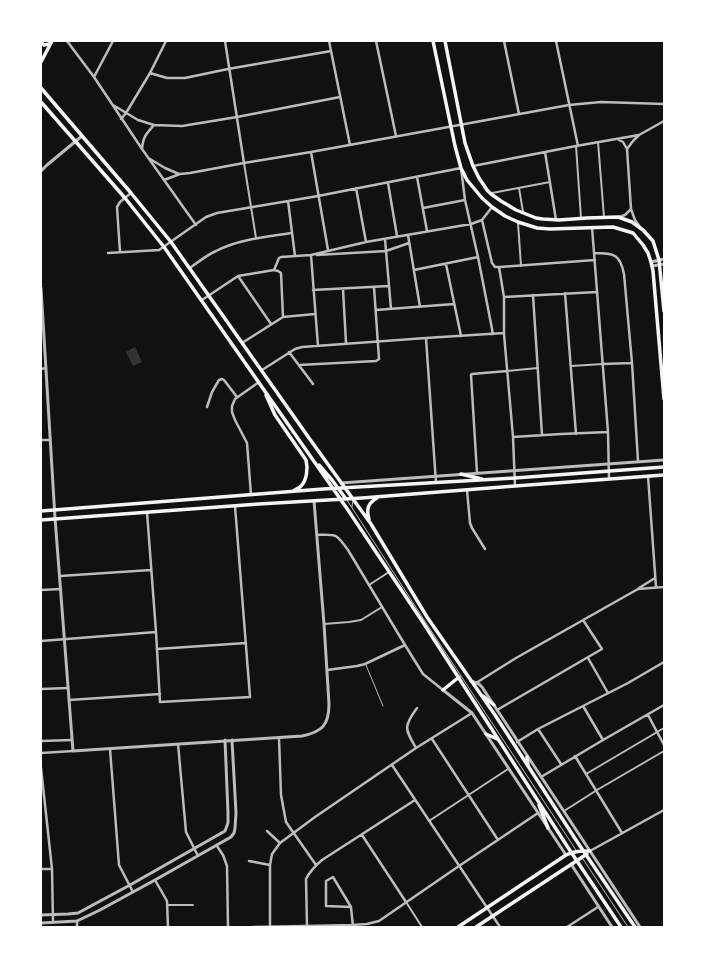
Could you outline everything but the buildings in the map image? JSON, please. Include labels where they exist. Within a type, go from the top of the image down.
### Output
[{"type":"main road","points":[[42,41],[43,44],[46,45],[52,41]]},
{"type":"main road","points":[[41,62],[52,41]]},
{"type":"main road","points":[[433,41],[461,168],[467,180],[492,207],[505,216],[537,228],[550,230],[613,226],[633,233],[643,245],[652,266],[664,399]]},
{"type":"main road","points":[[445,41],[465,143],[479,178],[491,194],[508,206],[524,214],[544,219],[618,218],[632,222],[643,230],[652,241],[662,265],[664,311]]},
{"type":"main road","points":[[41,88],[171,242],[370,522],[427,616],[495,715],[635,927]]},
{"type":"main road","points":[[41,102],[125,198],[164,247],[259,382],[275,415],[306,460],[307,467],[304,481],[301,486],[292,492]]},
{"type":"main road","points":[[572,219],[572,228]]},
{"type":"main road","points":[[263,389],[341,499],[459,677],[621,927]]},
{"type":"main road","points":[[308,452],[346,499]]},
{"type":"main road","points":[[41,510],[333,488],[487,480],[664,467]]},
{"type":"main road","points":[[461,474],[487,480]]},
{"type":"main road","points":[[41,520],[260,504],[353,499],[664,475]]},
{"type":"main road","points":[[466,481],[466,490]]},
{"type":"main road","points":[[425,483],[425,493]]},
{"type":"main road","points":[[260,494],[260,504]]},
{"type":"main road","points":[[370,522],[367,514],[367,508],[370,503],[380,497]]},
{"type":"main road","points":[[443,690],[459,677]]},
{"type":"main road","points":[[478,691],[494,705]]},
{"type":"main road","points":[[486,734],[498,739]]},
{"type":"main road","points":[[527,757],[528,766]]},
{"type":"main road","points":[[537,798],[548,828]]},
{"type":"main road","points":[[458,927],[566,855],[577,851],[590,851]]},
{"type":"main road","points":[[476,927],[581,858],[585,852]]},
{"type":"street","points":[[67,41],[94,77],[121,119],[196,225]]},
{"type":"street","points":[[94,77],[113,41]]},
{"type":"street","points":[[121,119],[150,72],[166,41]]},
{"type":"street","points":[[225,41],[228,68],[256,238]]},
{"type":"street","points":[[329,41],[350,145]]},
{"type":"street","points":[[376,41],[396,136]]},
{"type":"street","points":[[504,41],[520,114]]},
{"type":"street","points":[[556,41],[577,146],[581,218]]},
{"type":"street","points":[[150,72],[167,78],[185,78],[228,68],[331,51]]},
{"type":"street","points":[[113,105],[138,120],[154,125],[182,126],[340,97]]},
{"type":"street","points":[[164,180],[180,174],[311,152],[569,105],[601,102],[663,104],[664,108]]},
{"type":"street","points":[[627,150],[639,135],[664,121]]},
{"type":"street","points":[[142,149],[144,136],[154,125]]},
{"type":"street","points":[[473,166],[639,135]]},
{"type":"street","points":[[41,172],[47,165],[82,136]]},
{"type":"street","points":[[617,139],[623,142],[627,150],[631,209],[635,220],[643,230]]},
{"type":"street","points":[[598,142],[604,218]]},
{"type":"street","points":[[311,152],[328,250]]},
{"type":"street","points":[[545,152],[556,220]]},
{"type":"street","points":[[148,158],[165,168],[180,174]]},
{"type":"street","points":[[108,253],[159,250],[206,218],[217,213],[318,196],[461,168],[465,200],[493,334]]},
{"type":"street","points":[[416,177],[428,231]]},
{"type":"street","points":[[491,194],[550,182]]},
{"type":"street","points":[[388,183],[397,236]]},
{"type":"street","points":[[356,188],[366,242]]},
{"type":"street","points":[[519,188],[524,214]]},
{"type":"street","points":[[120,252],[117,207],[118,204],[131,193]]},
{"type":"street","points":[[288,200],[295,256]]},
{"type":"street","points":[[423,208],[465,200]]},
{"type":"street","points":[[311,255],[366,242],[471,224],[482,220],[492,207]]},
{"type":"street","points":[[618,218],[625,216],[631,209]]},
{"type":"street","points":[[482,220],[492,263],[495,267],[595,260]]},
{"type":"street","points":[[518,222],[521,266]]},
{"type":"street","points":[[592,227],[608,432],[609,479]]},
{"type":"street","points":[[190,268],[214,251],[227,246],[256,238],[292,233]]},
{"type":"street","points":[[408,235],[420,307]]},
{"type":"street","points":[[385,239],[391,309]]},
{"type":"street","points":[[274,270],[279,258],[311,255],[386,252],[409,243]]},
{"type":"street","points":[[594,254],[608,253],[614,255],[619,259],[624,274],[632,362],[638,461]]},
{"type":"street","points":[[311,255],[318,346]]},
{"type":"street","points":[[414,270],[478,257]]},
{"type":"street","points":[[651,262],[664,259]]},
{"type":"street","points":[[446,264],[461,336]]},
{"type":"street","points":[[652,266],[662,265]]},
{"type":"street","points":[[499,267],[504,297],[504,333],[513,437],[515,486]]},
{"type":"street","points":[[202,300],[238,276],[274,270],[281,274],[284,316]]},
{"type":"street","points":[[238,276],[271,324]]},
{"type":"street","points":[[299,365],[378,360],[374,286]]},
{"type":"street","points":[[313,290],[389,286]]},
{"type":"street","points":[[41,288],[55,518],[73,751]]},
{"type":"street","points":[[343,288],[346,343]]},
{"type":"street","points":[[504,297],[597,292]]},
{"type":"street","points":[[565,294],[576,434]]},
{"type":"street","points":[[533,295],[542,435]]},
{"type":"street","points":[[376,310],[454,304]]},
{"type":"street","points":[[242,343],[284,316],[315,314]]},
{"type":"street","points":[[262,370],[295,349],[302,347],[504,333]]},
{"type":"street","points":[[426,338],[436,482]]},
{"type":"street","points":[[290,352],[312,384]]},
{"type":"street","points":[[571,366],[632,362]]},
{"type":"street","points":[[41,369],[46,368]]},
{"type":"street","points":[[477,473],[471,375],[538,368]]},
{"type":"street","points":[[208,407],[212,392],[219,380],[224,380],[237,397]]},
{"type":"street","points":[[251,495],[246,443],[232,412],[234,401],[237,397],[259,382]]},
{"type":"street","points":[[513,437],[608,432]]},
{"type":"street","points":[[41,440],[51,440]]},
{"type":"street","points":[[341,483],[664,460]]},
{"type":"street","points":[[648,476],[656,587]]},
{"type":"street","points":[[466,490],[470,523],[485,549]]},
{"type":"street","points":[[41,753],[302,736],[318,731],[325,725],[329,714],[327,670],[314,501]]},
{"type":"street","points":[[147,512],[160,702],[250,698],[235,506]]},
{"type":"street","points":[[316,535],[328,534],[335,535],[340,538],[423,674],[472,713],[508,770],[566,855]]},
{"type":"street","points":[[60,576],[152,570]]},
{"type":"street","points":[[369,585],[389,572]]},
{"type":"street","points":[[476,683],[516,658],[656,578]]},
{"type":"street","points":[[638,589],[664,587]]},
{"type":"street","points":[[41,590],[61,589]]},
{"type":"street","points":[[324,624],[361,620],[382,607]]},
{"type":"street","points":[[497,710],[602,649],[582,620]]},
{"type":"street","points":[[41,641],[156,632]]},
{"type":"street","points":[[157,649],[246,643]]},
{"type":"street","points":[[327,670],[365,664],[405,645]]},
{"type":"street","points":[[588,658],[608,693]]},
{"type":"street","points":[[517,742],[538,729],[628,683],[664,662]]},
{"type":"street","points":[[470,680],[482,687],[640,927]]},
{"type":"street","points":[[41,689],[68,688]]},
{"type":"street","points":[[69,700],[160,694]]},
{"type":"street","points":[[541,777],[574,756],[664,705]]},
{"type":"street","points":[[583,706],[603,740]]},
{"type":"street","points":[[416,748],[408,734],[407,725],[417,708]]},
{"type":"street","points":[[270,926],[270,865],[272,854],[280,842],[416,748],[472,713]]},
{"type":"street","points":[[648,714],[664,745]]},
{"type":"street","points":[[586,774],[664,728]]},
{"type":"street","points":[[538,729],[561,764]]},
{"type":"street","points":[[279,738],[281,795],[286,822],[316,865]]},
{"type":"street","points":[[432,739],[498,840]]},
{"type":"street","points":[[41,741],[72,740]]},
{"type":"street","points":[[41,914],[78,913],[225,831],[228,823],[228,813],[225,740]]},
{"type":"street","points":[[41,923],[77,921],[134,892],[231,836],[235,829],[236,813],[232,740]]},
{"type":"street","points":[[178,744],[186,832],[198,856]]},
{"type":"street","points":[[110,749],[119,865],[134,892]]},
{"type":"street","points":[[564,811],[664,751]]},
{"type":"street","points":[[574,756],[597,790],[622,833]]},
{"type":"street","points":[[392,765],[500,927]]},
{"type":"street","points":[[41,768],[52,869],[53,922]]},
{"type":"street","points":[[429,821],[508,770]]},
{"type":"street","points":[[41,800],[45,799]]},
{"type":"street","points":[[307,926],[306,879],[309,872],[316,865],[415,800]]},
{"type":"street","points":[[590,851],[664,810]]},
{"type":"street","points":[[254,927],[353,926],[379,921],[538,813]]},
{"type":"street","points":[[227,827],[235,829]]},
{"type":"street","points":[[267,831],[280,842]]},
{"type":"street","points":[[362,835],[422,927]]},
{"type":"street","points":[[216,846],[223,855],[227,866],[228,927]]},
{"type":"street","points":[[249,861],[270,865]]},
{"type":"street","points":[[571,864],[612,927]]},
{"type":"street","points":[[165,865],[169,872]]},
{"type":"street","points":[[41,870],[52,869]]},
{"type":"street","points":[[351,907],[326,906],[326,882],[333,877],[351,907],[353,926]]},
{"type":"street","points":[[155,880],[167,901],[168,927]]},
{"type":"street","points":[[96,904],[100,910]]},
{"type":"street","points":[[168,905],[192,904]]},
{"type":"street","points":[[568,927],[598,907]]},
{"type":"street","points":[[77,921],[77,927]]},
{"type":"lane","points":[[346,499],[577,851]]},
{"type":"lane","points":[[352,508],[353,499]]},
{"type":"lane","points":[[365,664],[382,706]]},
{"type":"lane","points":[[581,858],[628,927]]},
{"type":"shaded area","points":[[135,347],[142,362],[133,366],[126,352]]}]
